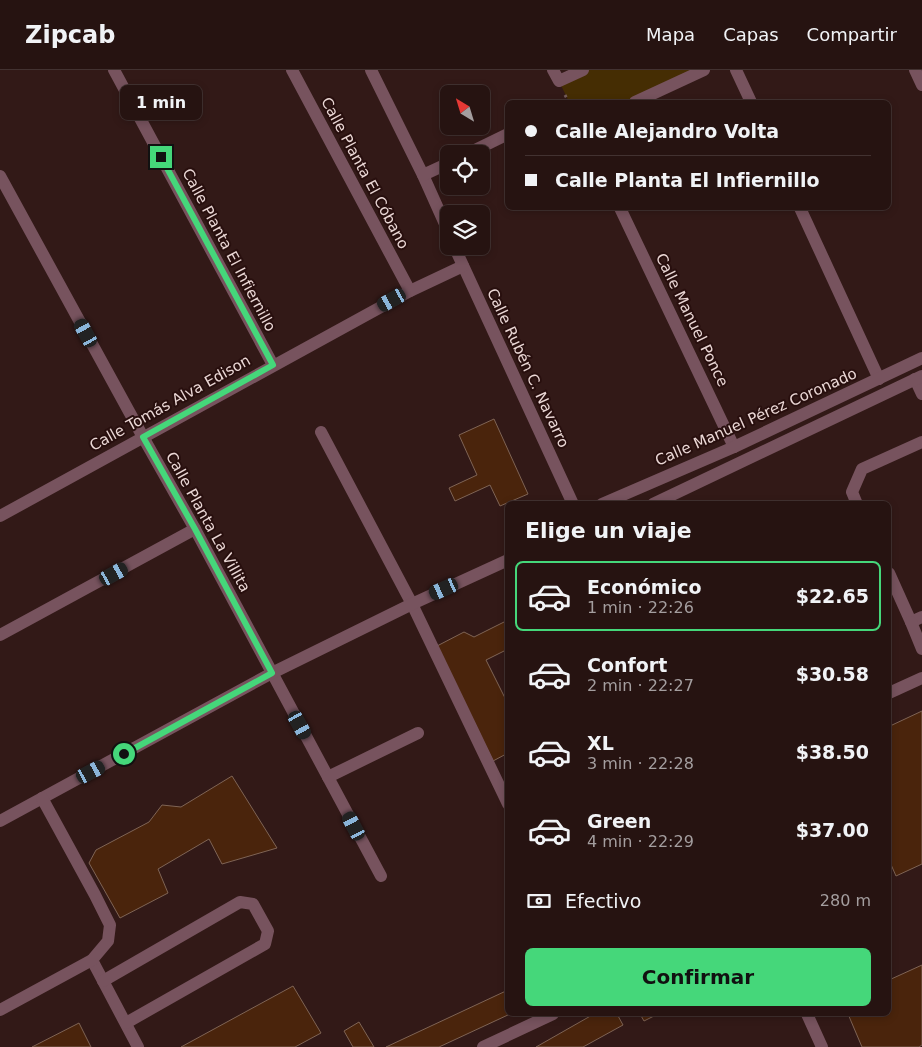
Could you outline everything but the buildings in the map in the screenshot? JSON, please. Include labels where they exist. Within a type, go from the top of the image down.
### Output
[{"type":"street","name":"Calle Planta El Infiernillo","points":[[114,70],[273,365]]},
{"type":"street","name":"Calle Planta El Cóbano","points":[[292,70],[410,291]]},
{"type":"street","points":[[371,70],[440,213]]},
{"type":"street","points":[[556,76],[583,70]]},
{"type":"street","points":[[639,100],[704,70]]},
{"type":"street","points":[[736,70],[750,100]]},
{"type":"street","points":[[915,70],[922,85]]},
{"type":"street","points":[[485,145],[505,135]]},
{"type":"street","points":[[423,175],[440,166]]},
{"type":"street","name":"Calle Planta La Villita","points":[[0,176],[195,529],[381,876]]},
{"type":"street","name":"Calle Manuel Ponce","points":[[621,210],[734,447]]},
{"type":"street","points":[[801,210],[879,379]]},
{"type":"street","name":"Calle Rubén C. Navarro","points":[[458,255],[572,501]]},
{"type":"street","name":"Calle Tomás Alva Edison","points":[[0,516],[410,291],[463,266]]},
{"type":"street","name":"Calle Manuel Pérez Coronado","points":[[609,501],[734,447],[922,358]]},
{"type":"street","points":[[658,501],[919,378],[922,394]]},
{"type":"street","points":[[321,432],[502,778],[505,791]]},
{"type":"street","points":[[856,501],[852,492],[862,469],[922,442]]},
{"type":"street","points":[[0,636],[195,529]]},
{"type":"street","points":[[0,821],[272,673],[412,604],[505,561]]},
{"type":"street","points":[[891,576],[917,619],[922,649]]},
{"type":"street","points":[[891,692],[922,678]]},
{"type":"street","points":[[328,776],[418,733]]},
{"type":"street","points":[[0,1010],[92,960],[108,941],[110,925],[42,798]]},
{"type":"street","points":[[103,981],[240,902],[254,904],[268,931],[265,944],[126,1023]]},
{"type":"street","points":[[92,960],[138,1047]]},
{"type":"street","points":[[483,1047],[549,1016]]},
{"type":"street","points":[[807,1016],[822,1047]]},
{"type":"shaded area","points":[[583,70],[706,70],[639,100],[568,100],[559,81]]},
{"type":"route","points":[[124,754],[272,673],[195,529],[143,437],[273,365],[161,157]]}]
